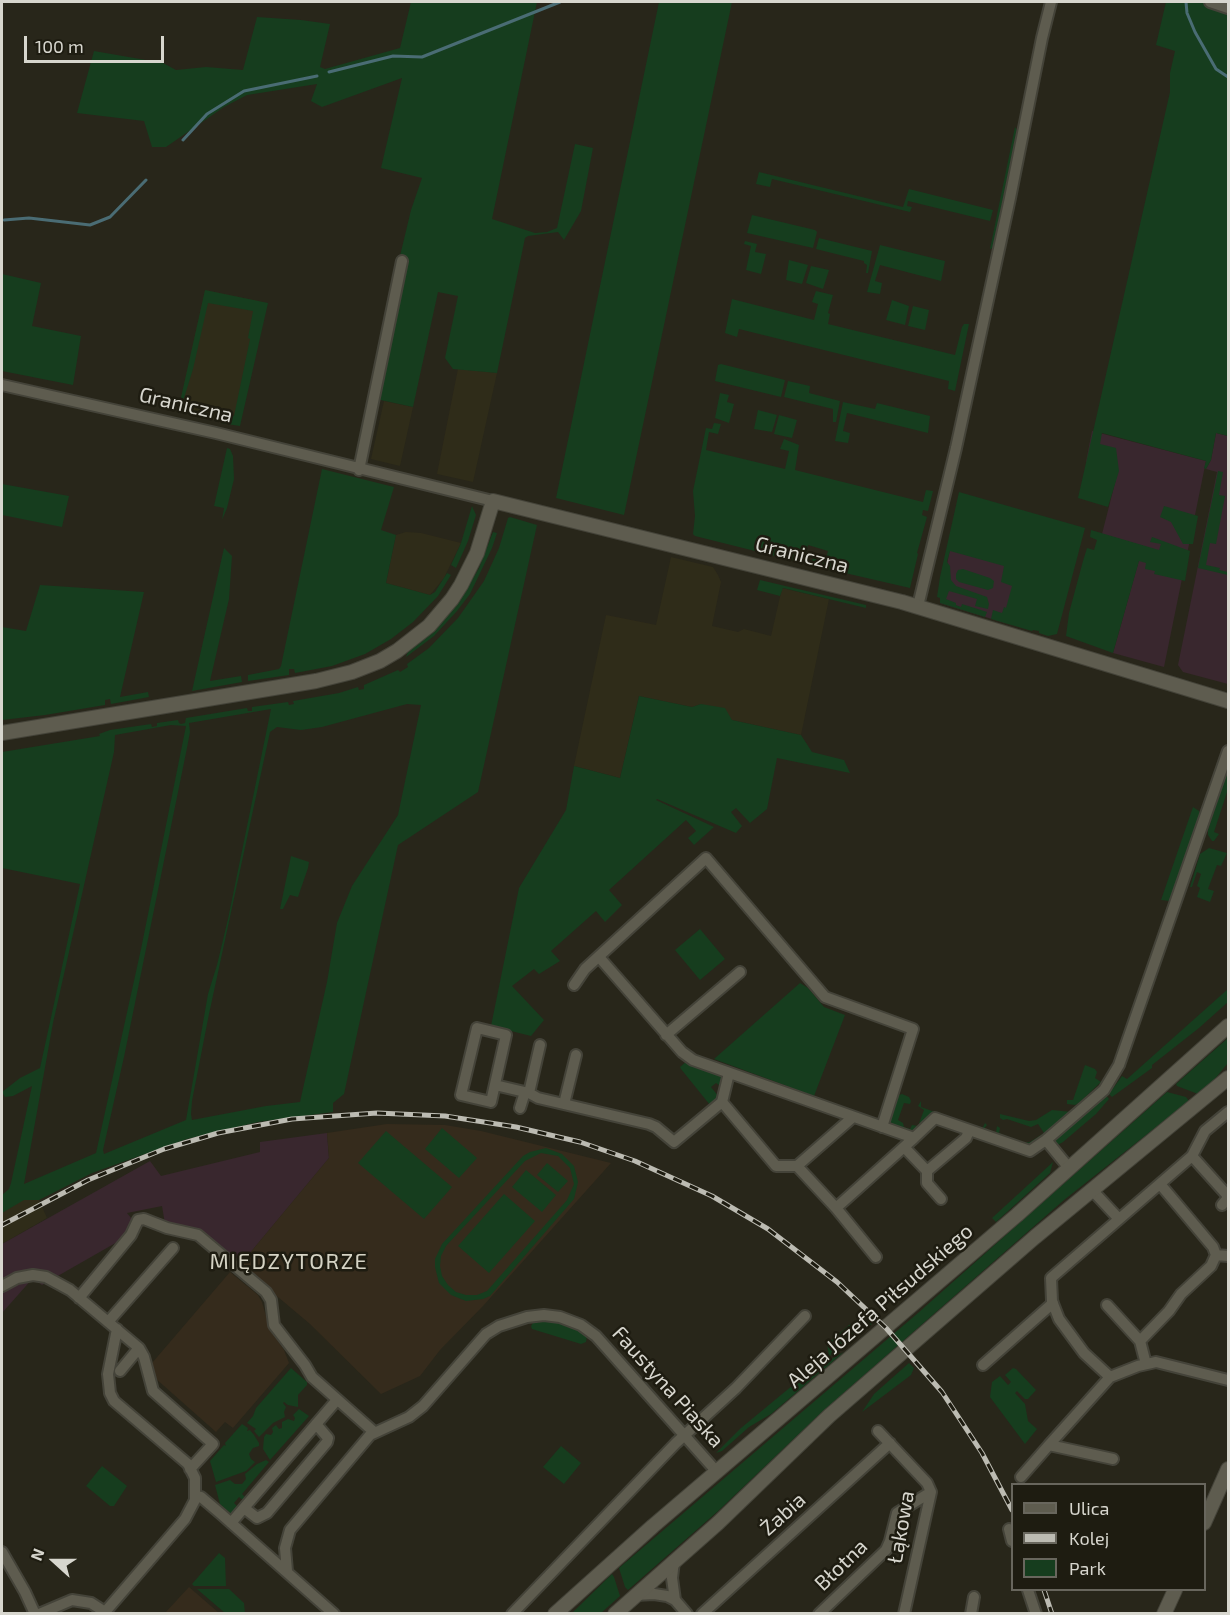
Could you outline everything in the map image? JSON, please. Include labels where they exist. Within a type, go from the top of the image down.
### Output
[{"type":"main road","name":"Graniczna","points":[[493,501],[918,606],[1228,701]]},
{"type":"main road","points":[[2,733],[316,681],[352,672],[380,661],[429,626],[452,599],[477,553],[493,501]]},
{"type":"main road","name":"Aleja Józefa Piłsudskiego","points":[[555,1614],[582,1588],[1070,1168],[1228,1026]]},
{"type":"main road","points":[[615,1614],[746,1497],[829,1416],[1092,1190],[1228,1078]]},
{"type":"main road","points":[[1206,1518],[1228,1469]]},
{"type":"main road","points":[[563,1614],[582,1588]]},
{"type":"main road","points":[[1164,1614],[1175,1591]]},
{"type":"street","points":[[918,606],[989,296],[1051,2]]},
{"type":"street","points":[[1210,2],[1228,8]]},
{"type":"street","points":[[359,470],[402,261]]},
{"type":"street","name":"Graniczna","points":[[2,385],[216,433],[359,470],[493,501]]},
{"type":"street","points":[[836,1208],[935,1118],[1030,1151],[1104,1090],[1119,1065],[1228,751]]},
{"type":"street","points":[[574,985],[585,969],[706,858],[825,997],[913,1029],[882,1127]]},
{"type":"street","points":[[599,957],[666,1035],[693,1060],[914,1138]]},
{"type":"street","points":[[666,1035],[740,972]]},
{"type":"street","points":[[477,1028],[506,1035],[495,1085],[491,1102],[461,1095],[477,1028]]},
{"type":"street","points":[[520,1108],[527,1092],[540,1045]]},
{"type":"street","points":[[564,1104],[576,1055]]},
{"type":"street","points":[[495,1085],[527,1092],[538,1098],[649,1124],[674,1142],[722,1102],[729,1072]]},
{"type":"street","points":[[722,1102],[776,1166],[797,1166],[853,1117]]},
{"type":"street","points":[[1110,1377],[1084,1353],[1059,1319],[1053,1303],[1051,1278],[1192,1156],[1205,1131],[1228,1112]]},
{"type":"street","points":[[927,1171],[966,1138],[969,1131]]},
{"type":"street","points":[[1046,1140],[1070,1168]]},
{"type":"street","points":[[904,1147],[927,1171],[927,1183],[941,1199]]},
{"type":"street","points":[[1192,1156],[1227,1196],[1222,1205]]},
{"type":"street","points":[[797,1166],[836,1208],[876,1257]]},
{"type":"street","points":[[1140,1341],[1169,1311],[1181,1294],[1211,1266],[1216,1256],[1213,1247],[1160,1184]]},
{"type":"street","points":[[1092,1190],[1119,1219]]},
{"type":"street","points":[[79,1298],[131,1235],[138,1220],[144,1219],[167,1228],[198,1235],[269,1295],[274,1325],[313,1379],[370,1436]]},
{"type":"street","points":[[2,1552],[37,1614],[72,1600],[91,1603],[105,1612],[185,1519],[196,1496],[195,1478],[190,1468],[114,1401],[110,1393],[108,1374],[113,1326],[173,1248]]},
{"type":"street","points":[[1216,1256],[1228,1256]]},
{"type":"street","points":[[2,1286],[20,1277],[41,1276],[63,1286],[139,1348],[144,1357],[145,1368],[153,1391],[213,1444],[190,1468]]},
{"type":"street","points":[[983,1365],[1053,1303]]},
{"type":"street","points":[[1107,1305],[1140,1341],[1146,1364]]},
{"type":"street","name":"Faustyna Piaska","points":[[287,1571],[284,1552],[290,1530],[370,1436],[409,1417],[423,1406],[480,1340],[491,1331],[519,1319],[544,1315],[566,1319],[581,1325],[596,1336],[717,1472]]},
{"type":"street","points":[[512,1614],[684,1436],[736,1388],[805,1316]]},
{"type":"street","points":[[120,1371],[139,1348]]},
{"type":"street","points":[[1022,1477],[1110,1377],[1146,1364],[1165,1364],[1228,1380]]},
{"type":"street","points":[[231,1523],[336,1401]]},
{"type":"street","points":[[244,1508],[257,1518],[267,1513],[327,1442],[328,1438],[316,1424]]},
{"type":"street","name":"Łąkowa","points":[[878,1431],[927,1484],[931,1492],[904,1614]]},
{"type":"street","name":"Żabia","points":[[702,1614],[890,1443]]},
{"type":"street","points":[[1049,1445],[1113,1460]]},
{"type":"street","name":"Błotna","points":[[819,1614],[886,1550],[897,1514],[931,1492]]},
{"type":"street","points":[[196,1496],[201,1497],[334,1614]]},
{"type":"street","points":[[1009,1529],[1011,1537]]},
{"type":"street","points":[[674,1561],[672,1578],[675,1600]]},
{"type":"street","points":[[1028,1591],[1036,1614]]},
{"type":"street","points":[[635,1595],[654,1593],[675,1600],[687,1614]]},
{"type":"street","points":[[970,1614],[974,1597]]},
{"type":"shaded area","points":[[205,290],[263,302],[239,416],[228,423],[178,411]]},
{"type":"shaded area","points":[[458,369],[497,373],[473,482],[437,474]]},
{"type":"shaded area","points":[[384,401],[413,407],[400,466],[371,459]]},
{"type":"shaded area","points":[[1092,431],[1206,461],[1164,667],[1113,653],[1143,546],[1102,534],[1118,471],[1086,462]]},
{"type":"shaded area","points":[[1216,433],[1228,436],[1228,684],[1183,672],[1178,665],[1217,472],[1206,469],[1211,460]]},
{"type":"shaded area","points":[[406,532],[421,533],[461,543],[444,578],[430,595],[386,583],[396,535]]},
{"type":"shaded area","points":[[950,548],[1021,566],[1005,623],[940,603]]},
{"type":"shaded area","points":[[671,557],[713,567],[718,575],[721,582],[712,626],[738,632],[744,629],[771,636],[782,588],[829,599],[801,735],[732,720],[701,704],[692,707],[639,696],[620,778],[574,766],[606,615],[656,625]]},
{"type":"shaded area","points":[[387,1124],[445,1125],[481,1131],[611,1163],[483,1306],[440,1350],[420,1376],[381,1394],[310,1324],[240,1265],[329,1158],[327,1133]]},
{"type":"shaded area","points":[[327,1133],[329,1158],[240,1265],[201,1232],[165,1224],[162,1206],[127,1213],[140,1229],[42,1285],[33,1278],[2,1313],[2,1244],[150,1161],[161,1176],[260,1152],[260,1142]]},
{"type":"shaded area","points":[[35,1191],[47,1218],[2,1244],[2,1210]]},
{"type":"shaded area","points":[[230,1272],[258,1295],[270,1330],[284,1350],[289,1363],[233,1428],[225,1422],[216,1432],[146,1370]]},
{"type":"shaded area","points":[[189,1587],[219,1613],[165,1613]]},
{"type":"green space","points":[[411,2],[537,2],[492,219],[535,233],[557,228],[575,144],[593,148],[581,211],[564,240],[558,232],[525,238],[497,373],[453,369],[445,358],[458,296],[438,292],[413,407],[376,399],[405,257],[400,256],[411,210],[422,178],[381,168],[402,78],[322,107],[311,101],[317,84],[247,95],[224,107],[166,147],[152,147],[144,121],[77,113],[94,51],[163,63],[176,70],[206,67],[243,70],[257,17],[301,20],[330,24],[320,67],[325,69],[400,48]]},
{"type":"green space","points":[[659,2],[732,2],[624,515],[556,498]]},
{"type":"green space","points":[[1166,2],[1203,2],[1228,10],[1228,436],[1216,433],[1211,460],[1206,469],[1204,468],[1206,461],[1102,433],[1100,444],[1116,448],[1119,471],[1108,507],[1078,498],[1170,92],[1170,73],[1175,51],[1156,45]]},
{"type":"green space","points":[[1015,127],[1017,130],[993,248],[990,249]]},
{"type":"green space","points":[[759,172],[903,207],[909,189],[993,210],[990,221],[908,201],[907,206],[912,207],[910,212],[772,179],[770,187],[756,184]]},
{"type":"green space","points":[[752,215],[815,230],[817,232],[813,248],[747,233]]},
{"type":"green space","points":[[819,238],[872,251],[868,273],[866,273],[867,265],[864,261],[816,249]]},
{"type":"green space","points":[[745,241],[757,244],[755,252],[766,254],[761,274],[746,270],[751,246],[744,244]]},
{"type":"green space","points":[[880,245],[945,261],[941,281],[880,265],[875,281],[882,283],[880,294],[867,292]]},
{"type":"green space","points":[[789,260],[808,265],[802,284],[786,280]]},
{"type":"green space","points":[[811,266],[829,270],[823,289],[806,283]]},
{"type":"green space","points":[[2,274],[41,283],[32,326],[81,336],[73,385],[2,371]]},
{"type":"green space","points":[[205,290],[268,303],[240,426],[221,423],[223,414],[234,416],[250,339],[248,338],[253,311],[208,303],[193,369],[180,411],[178,411]]},
{"type":"green space","points":[[816,291],[833,295],[828,313],[830,314],[828,324],[955,355],[962,327],[964,324],[969,324],[955,391],[948,389],[949,381],[739,329],[737,337],[725,333],[732,299],[814,320],[818,304],[812,302]]},
{"type":"green space","points":[[892,300],[909,306],[905,325],[886,320]]},
{"type":"green space","points":[[913,306],[929,310],[925,330],[908,326]]},
{"type":"green space","points":[[718,365],[785,380],[781,397],[715,381]]},
{"type":"green space","points":[[788,381],[810,386],[809,393],[840,401],[836,422],[833,422],[833,409],[784,397]]},
{"type":"green space","points":[[720,393],[729,395],[727,402],[734,404],[729,423],[715,418]]},
{"type":"green space","points":[[843,402],[875,409],[877,403],[930,416],[928,433],[847,413],[843,431],[850,433],[848,443],[835,441]]},
{"type":"green space","points":[[758,410],[777,415],[772,432],[754,429]]},
{"type":"green space","points":[[779,415],[797,420],[792,438],[774,434]]},
{"type":"green space","points":[[714,423],[721,424],[718,434],[709,432],[706,450],[785,469],[789,451],[780,449],[784,439],[799,445],[795,470],[923,502],[926,490],[933,491],[928,511],[923,510],[922,515],[927,517],[910,588],[819,567],[812,562],[813,558],[825,561],[828,551],[808,545],[804,561],[807,564],[695,536],[693,534],[695,516],[693,491],[706,428],[712,429]]},
{"type":"green space","points":[[227,448],[233,456],[234,479],[222,520],[224,508],[214,506]]},
{"type":"green space","points":[[322,469],[394,487],[381,530],[396,535],[386,583],[430,595],[435,592],[447,573],[451,575],[438,596],[413,622],[391,639],[365,654],[332,666],[295,673],[294,669],[289,669],[289,675],[248,681],[248,675],[279,669],[281,666]]},
{"type":"green space","points":[[1218,471],[1223,472],[1219,495],[1225,496],[1216,544],[1210,543],[1206,565],[1220,568],[1219,570],[1228,572],[1228,575],[1198,568]]},
{"type":"green space","points":[[2,484],[69,496],[62,527],[2,515]]},
{"type":"green space","points":[[959,492],[1085,528],[1057,634],[1048,636],[1039,631],[991,619],[993,610],[1002,613],[1004,607],[1006,608],[1012,586],[1001,582],[1004,566],[950,551],[947,562],[950,566],[951,580],[956,586],[987,597],[989,604],[988,609],[975,606],[977,599],[949,591],[946,599],[961,607],[962,604],[987,612],[985,617],[940,603],[940,598],[937,597],[940,577]]},
{"type":"green space","points":[[472,506],[476,515],[456,568],[451,565],[461,543]]},
{"type":"green space","points":[[1164,506],[1198,516],[1193,544],[1183,544],[1171,522],[1160,517]]},
{"type":"green space","points":[[508,518],[537,525],[478,792],[398,845],[344,1094],[333,1103],[333,1112],[258,1122],[187,1139],[92,1173],[39,1200],[24,1200],[2,1213],[2,1195],[9,1189],[11,1183],[32,1086],[13,1096],[5,1097],[2,1092],[20,1078],[40,1068],[80,884],[2,868],[2,752],[100,736],[99,734],[110,730],[151,724],[152,727],[157,726],[157,723],[178,720],[181,724],[185,723],[186,718],[247,708],[248,711],[252,711],[252,707],[288,702],[289,705],[294,704],[293,701],[339,693],[358,687],[359,690],[364,689],[364,685],[408,667],[407,664],[429,648],[458,618],[484,581],[499,548]],"holes":[[[407,704],[421,705],[398,815],[352,886],[337,923],[327,982],[300,1102],[192,1120],[192,1101],[209,1014],[270,732],[277,727],[301,730],[322,727]],[[271,709],[228,919],[208,994],[186,1120],[104,1154],[187,748],[189,723]],[[171,725],[186,726],[141,949],[96,1153],[24,1184],[53,1023],[114,752],[115,735]]]},
{"type":"green space","points":[[1091,530],[1159,550],[1161,544],[1150,542],[1152,537],[1190,551],[1185,581],[1154,574],[1155,571],[1145,569],[1146,563],[1139,561],[1113,653],[1066,636],[1069,613],[1087,548],[1094,550],[1097,540],[1090,537]]},
{"type":"green space","points":[[493,532],[497,533],[492,548],[470,594],[434,636],[406,657],[408,651],[437,627],[459,602],[479,568]]},
{"type":"green space","points":[[224,548],[232,556],[229,599],[210,681],[241,676],[242,682],[192,691]]},
{"type":"green space","points":[[963,569],[990,578],[994,581],[993,588],[988,590],[959,582],[956,574],[958,570]]},
{"type":"green space","points":[[760,580],[866,605],[866,608],[783,588],[780,596],[757,590]]},
{"type":"green space","points":[[40,585],[144,592],[120,697],[148,692],[149,697],[111,704],[110,699],[105,700],[105,705],[2,720],[2,627],[26,631]]},
{"type":"green space","points":[[639,696],[692,707],[701,704],[725,708],[732,720],[801,735],[812,752],[844,760],[850,773],[777,758],[767,809],[750,823],[736,808],[731,812],[742,826],[736,833],[657,799],[714,827],[694,845],[688,838],[696,831],[686,820],[609,890],[622,905],[605,922],[596,911],[551,951],[560,961],[539,974],[534,969],[512,986],[544,1020],[531,1036],[491,1026],[519,888],[566,810],[574,766],[620,778]]},
{"type":"green space","points":[[1228,769],[1228,789],[1214,832],[1219,834],[1212,841],[1208,830]]},
{"type":"green space","points":[[1193,807],[1199,811],[1200,817],[1170,901],[1161,900]]},
{"type":"green space","points":[[1209,848],[1227,853],[1221,866],[1217,865],[1208,889],[1214,891],[1210,902],[1197,897],[1200,888],[1197,886],[1201,874],[1197,872],[1192,887],[1190,887],[1200,854]]},
{"type":"green space","points":[[291,856],[309,862],[308,868],[298,897],[290,895],[283,909],[280,909]]},
{"type":"green space","points":[[700,929],[725,959],[700,980],[675,950]]},
{"type":"green space","points":[[800,983],[808,988],[824,1007],[845,1015],[814,1096],[714,1059]]},
{"type":"green space","points":[[1228,989],[1228,1002],[1199,1028],[1152,1065],[1152,1068],[1112,1097],[1109,1094],[1122,1076],[1127,1079]]},
{"type":"green space","points":[[1228,1038],[1228,1063],[1209,1086],[1198,1094],[1177,1086],[1176,1084]]},
{"type":"green space","points":[[687,1061],[723,1077],[722,1083],[719,1085],[716,1083],[711,1087],[719,1097],[710,1105],[681,1069],[680,1067]]},
{"type":"green space","points":[[1085,1065],[1095,1069],[1097,1072],[1095,1078],[1101,1082],[1080,1102],[1075,1105],[1067,1104],[1067,1100],[1073,1100]]},
{"type":"green space","points":[[1167,1092],[1186,1097],[1189,1101],[1064,1200],[823,1411],[717,1512],[628,1590],[625,1587],[619,1568],[918,1313]]},
{"type":"green space","points":[[902,1094],[909,1097],[911,1101],[910,1104],[904,1103],[898,1120],[903,1123],[904,1127],[910,1129],[912,1125],[918,1126],[924,1110],[918,1106],[921,1101],[921,1107],[982,1129],[985,1123],[987,1125],[983,1130],[945,1117],[913,1130],[904,1130],[893,1125],[889,1116],[897,1096]]},
{"type":"green space","points":[[1106,1095],[1109,1099],[1096,1114],[1056,1146],[1056,1137]]},
{"type":"green space","points":[[1052,1110],[1072,1112],[1031,1144],[1024,1144],[996,1132],[997,1126],[1000,1128],[999,1133],[1024,1143],[1030,1142],[1044,1133],[1038,1124],[1031,1127],[1007,1119],[1003,1120],[1000,1114],[1029,1121],[1036,1120]]},
{"type":"green space","points":[[442,1128],[477,1158],[459,1178],[425,1149]]},
{"type":"green space","points":[[386,1131],[452,1187],[424,1219],[358,1163]]},
{"type":"green space","points":[[546,1148],[562,1154],[574,1166],[578,1182],[574,1199],[490,1296],[466,1301],[451,1295],[439,1283],[435,1267],[435,1259],[442,1244],[523,1156]],"holes":[[[541,1153],[558,1156],[570,1168],[574,1184],[567,1200],[487,1291],[477,1295],[456,1292],[442,1276],[441,1256],[446,1246],[525,1161]]]},
{"type":"green space","points":[[1053,1162],[1050,1173],[996,1222],[992,1218]]},
{"type":"green space","points":[[547,1163],[568,1181],[558,1192],[537,1175]]},
{"type":"green space","points":[[526,1170],[556,1195],[542,1212],[512,1187]]},
{"type":"green space","points":[[504,1194],[535,1221],[489,1273],[458,1246]]},
{"type":"green space","points":[[546,1320],[567,1324],[584,1333],[587,1336],[586,1342],[581,1344],[532,1329],[534,1321]]},
{"type":"green space","points":[[869,1320],[872,1324],[829,1356],[827,1344],[849,1325]]},
{"type":"green space","points":[[844,1352],[771,1414],[749,1427],[722,1451],[716,1453],[741,1428],[810,1371]]},
{"type":"green space","points":[[909,1363],[914,1368],[911,1375],[862,1412],[874,1394]]},
{"type":"green space","points":[[291,1368],[307,1382],[298,1395],[298,1407],[284,1402],[285,1417],[273,1423],[259,1437],[254,1431],[256,1429],[247,1423],[256,1408]]},
{"type":"green space","points":[[1013,1368],[1036,1390],[1028,1399],[1017,1391],[1015,1393],[1025,1404],[1028,1421],[1037,1429],[1025,1444],[990,1397],[992,1382],[1000,1376],[1008,1385],[1011,1382],[1005,1375]]},
{"type":"green space","points":[[299,1409],[309,1416],[270,1460],[263,1449],[264,1437],[266,1434],[271,1435],[272,1428],[276,1425],[279,1429],[282,1428],[282,1422],[288,1419],[294,1421],[293,1415]]},
{"type":"green space","points":[[242,1424],[248,1428],[247,1431],[250,1430],[259,1443],[259,1446],[253,1448],[249,1454],[255,1462],[246,1471],[216,1482],[210,1461],[224,1445],[226,1446],[225,1443]]},
{"type":"green space","points":[[561,1446],[581,1463],[564,1484],[543,1467]]},
{"type":"green space","points":[[266,1460],[269,1462],[242,1494],[247,1499],[244,1501],[239,1497],[234,1503],[239,1508],[234,1513],[230,1513],[220,1504],[215,1485],[230,1480],[235,1484],[242,1484],[246,1479],[245,1474]]},
{"type":"green space","points":[[102,1466],[127,1486],[114,1506],[110,1506],[86,1486]]},
{"type":"green space","points":[[219,1553],[225,1558],[226,1586],[194,1586],[192,1584]]},
{"type":"green space","points":[[612,1574],[620,1596],[601,1613],[572,1613]]},
{"type":"green space","points":[[197,1589],[229,1589],[244,1603],[245,1613],[225,1613]]},
{"type":"waterway","points":[[329,72],[393,56],[422,57],[560,2]]},
{"type":"waterway","points":[[1186,2],[1187,13],[1195,32],[1216,69],[1228,77]]},
{"type":"waterway","points":[[183,140],[207,114],[244,91],[317,76]]},
{"type":"waterway","points":[[4,220],[29,218],[90,225],[110,217],[146,180]]},
{"type":"railway","points":[[2,1225],[88,1180],[164,1149],[218,1133],[292,1119],[377,1113],[445,1116],[516,1127],[580,1142],[635,1161],[712,1196],[768,1229],[837,1282],[886,1328],[942,1392],[982,1453],[1011,1508]]},
{"type":"railway","points":[[1044,1591],[1052,1614]]},
{"type":"district","name":"MIĘDZYTORZE","points":[[289,1262]]}]
